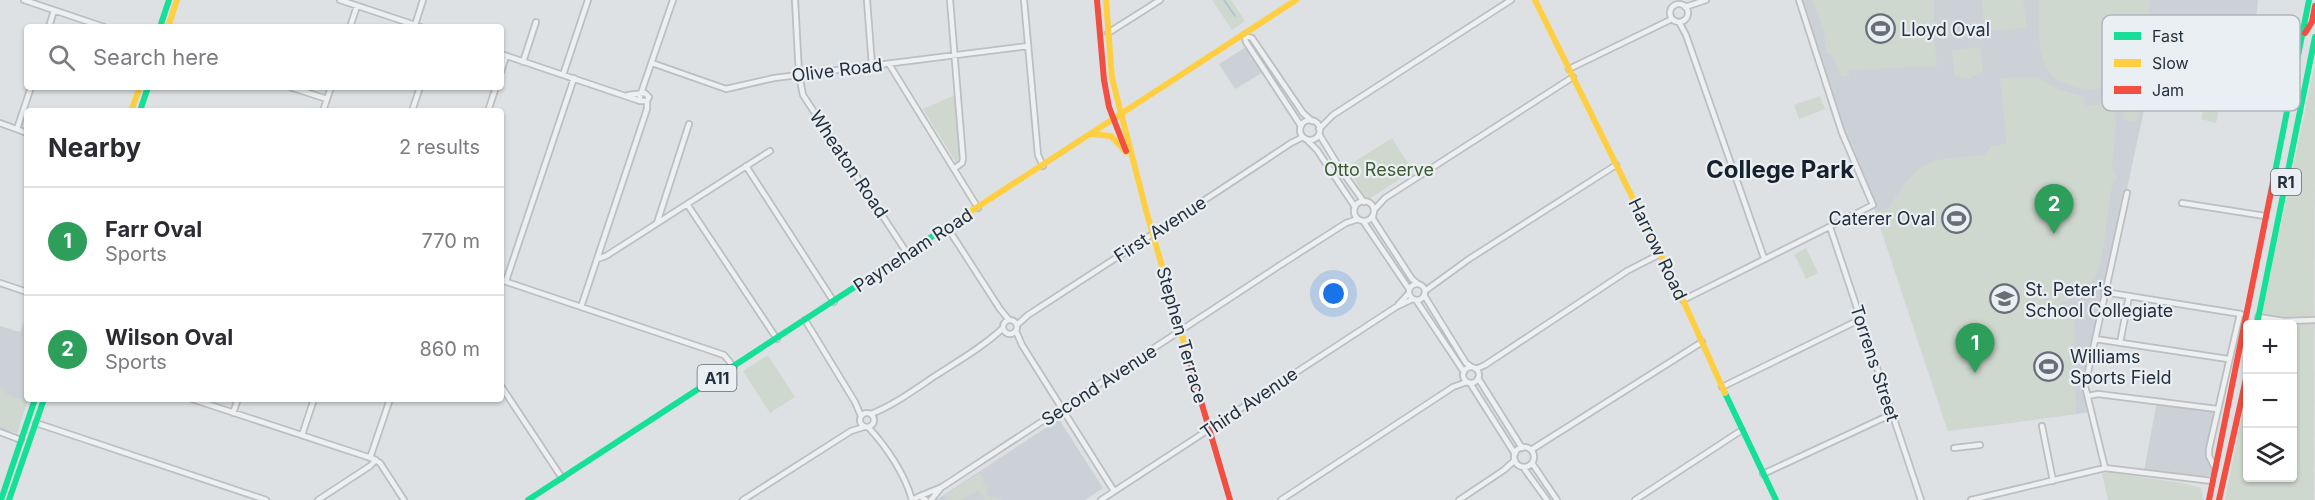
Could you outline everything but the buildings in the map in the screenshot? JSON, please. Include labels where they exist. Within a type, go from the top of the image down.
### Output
[{"type":"main road","points":[[161,24],[169,0]]},
{"type":"main road","points":[[169,24],[177,0]]},
{"type":"main road","name":"Stephen Terrace","points":[[1097,0],[1104,80],[1114,119],[1135,170]]},
{"type":"main road","name":"Stephen Terrace","points":[[1106,0],[1112,78],[1153,235],[1230,500]]},
{"type":"main road","name":"Payneham Road","points":[[528,500],[1296,0]]},
{"type":"main road","name":"Harrow Road","points":[[1536,0],[1683,300],[1776,500]]},
{"type":"main road","name":"R1","points":[[2300,47],[2309,0]]},
{"type":"main road","points":[[2302,37],[2310,25],[2315,6]]},
{"type":"main road","points":[[1100,36],[1108,33]]},
{"type":"main road","name":"R1","points":[[2258,320],[2315,37]]},
{"type":"main road","points":[[132,108],[139,90]]},
{"type":"main road","points":[[141,108],[147,90]]},
{"type":"main road","name":"R1","points":[[2209,500],[2242,314],[2287,111]]},
{"type":"main road","points":[[1089,135],[1111,136],[1126,152]]},
{"type":"main road","points":[[2265,216],[2283,198]]},
{"type":"main road","points":[[2231,385],[2243,387]]},
{"type":"main road","points":[[2219,500],[2243,391]]},
{"type":"main road","points":[[4,500],[34,402]]},
{"type":"main road","points":[[4,500],[43,402]]},
{"type":"main road","points":[[2212,481],[2226,463]]},
{"type":"street","points":[[24,0],[95,24]]},
{"type":"street","points":[[340,0],[412,24]]},
{"type":"street","points":[[415,24],[423,0]]},
{"type":"street","points":[[563,75],[588,0]]},
{"type":"street","points":[[581,307],[645,114],[643,102],[638,98],[643,93],[673,0]]},
{"type":"street","name":"Wheaton Road","points":[[795,0],[802,91],[907,253]]},
{"type":"street","points":[[867,0],[873,66]]},
{"type":"street","points":[[950,0],[963,159],[962,163],[955,168]]},
{"type":"street","points":[[1024,0],[1038,155],[1043,166]]},
{"type":"street","points":[[1108,33],[1160,0]]},
{"type":"street","points":[[1304,136],[1314,139],[1334,116],[1511,0]]},
{"type":"street","points":[[1569,69],[1671,16],[1672,0]]},
{"type":"street","points":[[1673,7],[1706,0]]},
{"type":"street","points":[[1683,300],[1873,205],[1842,133],[1799,0]]},
{"type":"street","points":[[351,24],[357,6]]},
{"type":"street","points":[[1683,6],[1682,21],[1686,35],[1764,258]]},
{"type":"street","points":[[50,24],[54,10]]},
{"type":"street","points":[[1671,16],[1682,21]]},
{"type":"street","points":[[523,62],[536,22]]},
{"type":"street","points":[[1244,34],[1252,38],[1303,114],[1313,121],[1341,170],[1367,202],[1373,212],[1373,219],[1412,279],[1420,285],[1466,363],[1476,372],[1522,448],[1532,453]]},
{"type":"street","points":[[1244,34],[1246,42],[1301,126],[1304,136],[1317,150],[1469,382],[1515,454],[1515,460],[1547,500]]},
{"type":"street","name":"Olive Road","points":[[651,63],[726,88],[800,75],[1028,46]]},
{"type":"street","points":[[504,55],[643,102]]},
{"type":"street","points":[[889,64],[978,208]]},
{"type":"street","points":[[1373,212],[1385,198],[1573,77]]},
{"type":"street","points":[[574,78],[504,281],[724,355],[734,367]]},
{"type":"street","points":[[17,129],[30,90]]},
{"type":"street","points":[[299,90],[327,99]]},
{"type":"street","points":[[324,108],[330,90]]},
{"type":"street","points":[[413,108],[419,90]]},
{"type":"street","points":[[489,108],[495,90]]},
{"type":"street","points":[[626,95],[643,93],[649,97],[643,102]]},
{"type":"street","points":[[1301,126],[1306,121],[1334,116]]},
{"type":"street","points":[[0,123],[24,132]]},
{"type":"street","points":[[657,223],[690,124]]},
{"type":"street","name":"First Avenue","points":[[1006,332],[1012,324],[1304,136]]},
{"type":"street","points":[[597,259],[606,256],[770,151]]},
{"type":"street","points":[[1425,293],[1437,280],[1616,165]]},
{"type":"street","points":[[746,166],[834,302]]},
{"type":"street","points":[[2105,468],[2085,386],[2127,193]]},
{"type":"street","points":[[1355,210],[1367,202],[1385,198]]},
{"type":"street","points":[[2182,203],[2265,216]]},
{"type":"street","points":[[687,204],[777,339]]},
{"type":"street","name":"Second Avenue","points":[[1346,224],[1355,210]]},
{"type":"street","name":"Second Avenue","points":[[912,500],[942,487],[1346,224],[1368,220],[1373,212]]},
{"type":"street","points":[[947,227],[999,309],[1012,324],[1022,345],[1114,491]]},
{"type":"street","name":"Torrens Street","points":[[1830,227],[1921,500]]},
{"type":"street","points":[[1281,500],[1454,387],[1469,382],[1476,372],[1627,271],[1660,254]]},
{"type":"street","points":[[1420,285],[1437,280]]},
{"type":"street","points":[[0,283],[24,291]]},
{"type":"street","name":"Third Avenue","points":[[1396,307],[1409,291],[1420,285]]},
{"type":"street","points":[[2104,292],[2242,314],[2228,359],[2209,448],[2209,456],[2215,468]]},
{"type":"street","name":"Third Avenue","points":[[1101,500],[1396,307],[1415,300],[1425,293]]},
{"type":"street","points":[[2120,344],[2129,296]]},
{"type":"street","points":[[1722,387],[1861,319]]},
{"type":"street","points":[[805,320],[855,402],[871,418],[877,437]]},
{"type":"street","points":[[2297,321],[2315,320]]},
{"type":"street","points":[[851,430],[866,427],[871,418],[991,339],[1006,332],[1012,324]]},
{"type":"street","points":[[1006,332],[1022,345]]},
{"type":"street","points":[[2095,339],[2228,359]]},
{"type":"street","points":[[1532,453],[1702,342]]},
{"type":"street","points":[[1454,387],[1463,374],[1476,372]]},
{"type":"street","points":[[504,391],[562,478]]},
{"type":"street","points":[[2088,396],[2098,394],[2217,409]]},
{"type":"street","points":[[201,402],[373,459],[404,500]]},
{"type":"street","points":[[233,413],[237,402]]},
{"type":"street","points":[[302,435],[313,402]]},
{"type":"street","points":[[318,500],[370,466],[389,402]]},
{"type":"street","points":[[855,402],[860,418],[877,437],[908,485],[926,500]]},
{"type":"street","points":[[1764,474],[1892,414]]},
{"type":"street","points":[[860,418],[871,418]]},
{"type":"street","points":[[743,500],[851,430],[860,418]]},
{"type":"street","points":[[36,423],[266,500]]},
{"type":"street","points":[[2042,426],[2053,481]]},
{"type":"street","points":[[1635,500],[1742,430]]},
{"type":"street","points":[[0,432],[21,440]]},
{"type":"street","points":[[1954,448],[1980,445]]},
{"type":"street","points":[[1515,454],[1522,448]]},
{"type":"street","points":[[1532,453],[1532,463],[1557,500]]},
{"type":"street","points":[[1459,500],[1515,460]]},
{"type":"street","points":[[1504,470],[1532,463]]},
{"type":"street","points":[[1971,500],[2105,468],[2212,481]]},
{"type":"street","points":[[908,485],[912,500]]},
{"type":"street","name":"Second Avenue","points":[[930,500],[942,487]]},
{"type":"shaded area","name":"St. Peter's School Collegiate","points":[[1799,0],[2258,0],[2256,15],[2102,15],[2102,111],[2144,111],[2085,386],[2092,412],[1948,431],[1873,205],[1842,133]]},
{"type":"shaded area","points":[[1246,47],[1262,73],[1235,89],[1219,64]]},
{"type":"shaded area","points":[[24,321],[24,402],[27,402],[17,433],[0,428],[0,326],[20,332]]},
{"type":"shaded area","points":[[2157,401],[2217,409],[2209,449],[2215,468],[2213,475],[2200,477],[2144,471]]},
{"type":"shaded area","points":[[1059,419],[1103,488],[1085,500],[936,500]]},
{"type":"green space","points":[[1212,0],[1231,0],[1245,21],[1232,30]]},
{"type":"green space","points":[[1812,0],[1934,0],[1937,66],[1849,70],[1849,75],[1843,77],[1840,75],[1833,56],[1826,52],[1824,32]]},
{"type":"green space","points":[[1982,0],[2023,0],[2027,28],[1984,31]]},
{"type":"green space","points":[[2039,0],[2150,0],[2149,15],[2102,15],[2102,87],[2082,88],[2067,84],[2052,75],[2042,57],[2039,38]]},
{"type":"green space","points":[[1978,47],[1981,49],[1983,72],[1970,79],[1954,76],[1952,50]]},
{"type":"green space","points":[[2315,63],[2314,500],[2225,500],[2243,407],[2243,482],[2297,482],[2297,320],[2261,320]]},
{"type":"green space","points":[[2038,77],[2055,88],[2084,97],[2085,106],[2102,103],[2102,111],[2114,111],[2116,120],[2112,168],[2118,180],[2113,181],[2102,258],[2095,277],[2082,291],[2060,303],[2062,313],[2074,322],[2076,414],[1948,431],[1875,212],[1888,208],[1911,176],[1928,164],[1952,158],[1985,155],[1991,146],[2007,144],[2000,78]]},
{"type":"green space","points":[[955,95],[961,159],[957,164],[923,109]]},
{"type":"green space","points":[[1820,96],[1825,109],[1799,119],[1794,105]]},
{"type":"green space","points":[[2125,111],[2138,111],[2136,122],[2123,119]]},
{"type":"green space","points":[[2203,111],[2219,111],[2216,123],[2201,119]]},
{"type":"green space","name":"Otto Reserve","points":[[1392,138],[1413,171],[1367,200],[1346,167]]},
{"type":"green space","points":[[1806,248],[1818,273],[1806,279],[1794,254]]},
{"type":"green space","points":[[768,355],[795,397],[770,413],[743,371]]},
{"type":"green space","points":[[0,388],[5,390],[4,394],[27,402],[16,432],[0,426]]},
{"type":"green space","points":[[2108,472],[2201,488],[2203,500],[2108,500],[2102,474]]},
{"type":"green space","points":[[980,473],[984,479],[983,486],[988,487],[986,496],[1003,500],[985,500],[978,490],[961,500],[948,500],[944,496]]},
{"type":"waterway","points":[[1224,0],[1235,16]]},
{"type":"traffic: fast","points":[[161,24],[169,0]]},
{"type":"traffic: fast","points":[[2300,46],[2309,0]]},
{"type":"traffic: fast","points":[[2258,320],[2315,37]]},
{"type":"traffic: fast","points":[[141,108],[147,90]]},
{"type":"traffic: fast","points":[[2275,172],[2287,111]]},
{"type":"traffic: fast","points":[[528,500],[939,232]]},
{"type":"traffic: fast","points":[[1725,393],[1776,500]]},
{"type":"traffic: fast","points":[[1,500],[34,402]]},
{"type":"traffic: fast","points":[[9,500],[43,402]]},
{"type":"traffic: slow","points":[[169,24],[177,0]]},
{"type":"traffic: slow","points":[[1106,0],[1112,78],[1147,214],[1191,367]]},
{"type":"traffic: slow","points":[[939,232],[1296,0]]},
{"type":"traffic: slow","points":[[1535,0],[1683,300],[1725,393]]},
{"type":"traffic: slow","points":[[132,108],[139,90]]},
{"type":"traffic: slow","points":[[1092,134],[1111,136],[1126,152]]},
{"type":"traffic: jam","points":[[1097,0],[1104,80],[1109,107],[1126,151]]},
{"type":"traffic: jam","points":[[2305,33],[2312,22],[2315,6]]},
{"type":"traffic: jam","points":[[2209,500],[2275,172]]},
{"type":"traffic: jam","points":[[1191,367],[1230,500]]},
{"type":"traffic: jam","points":[[2219,500],[2247,374]]},
{"type":"place","name":"Lloyd Oval","points":[[1880,29]]},
{"type":"place","name":"Caterer Oval","points":[[1956,218]]},
{"type":"place","name":"Wilson Oval","points":[[2054,234]]},
{"type":"place","name":"St. Peter's School Collegiate","points":[[2004,299]]},
{"type":"place","name":"Williams Sports Field","points":[[2049,366]]},
{"type":"place","name":"Farr Oval","points":[[1975,373]]},
{"type":"district","name":"College Park","points":[[1780,169]]}]
